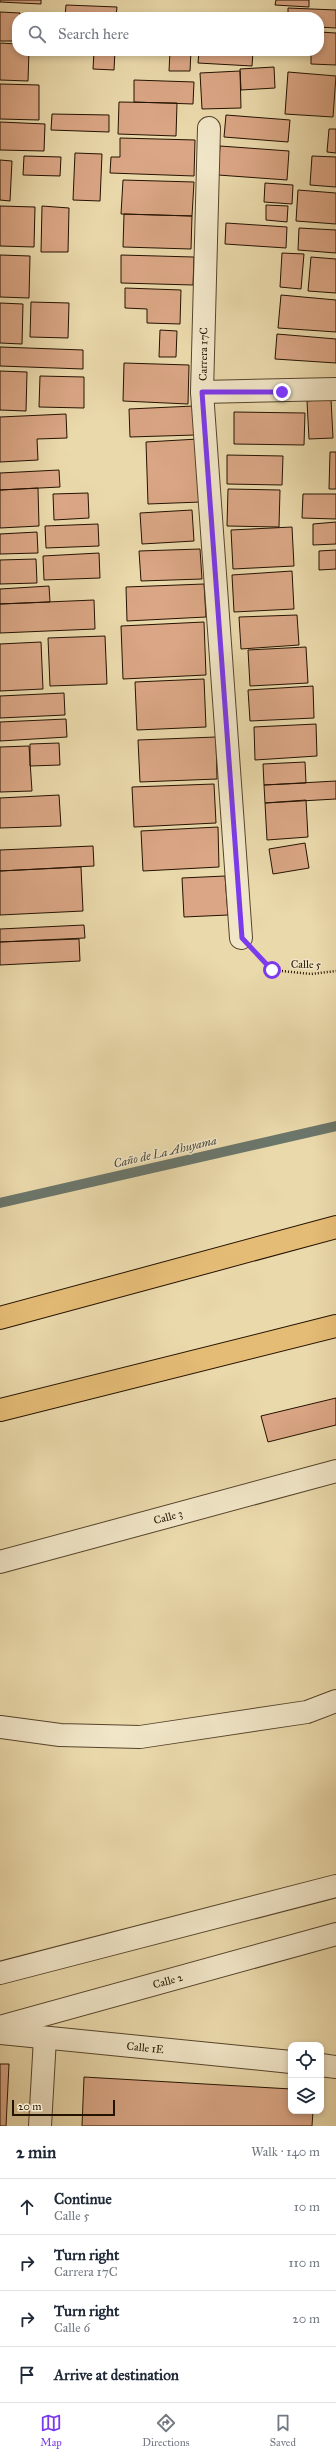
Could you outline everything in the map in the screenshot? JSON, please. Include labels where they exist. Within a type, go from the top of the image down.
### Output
[{"type":"main road","points":[[0,1318],[336,1227]]},
{"type":"main road","points":[[0,1410],[336,1326]]},
{"type":"street","name":"Carrera 17C","points":[[209,128],[202,392],[242,938]]},
{"type":"street","points":[[202,392],[336,389]]},
{"type":"street","name":"Calle 3","points":[[0,1562],[336,1471]]},
{"type":"street","points":[[0,1727],[60,1735],[140,1737],[307,1712],[336,1701]]},
{"type":"street","points":[[0,1973],[336,1886]]},
{"type":"street","name":"Calle 2","points":[[0,2026],[336,1934]]},
{"type":"street","name":"Calle 1E","points":[[0,2034],[288,2062]]},
{"type":"street","points":[[40,2126],[45,2038]]},
{"type":"street","points":[[324,2066],[336,2067]]},
{"type":"path","name":"Calle 5","points":[[242,938],[272,970],[311,974],[336,971]]},
{"type":"building","points":[[0,0],[41,0],[41,4],[0,2]]},
{"type":"building","points":[[276,0],[309,0],[309,7],[275,5]]},
{"type":"building","points":[[66,5],[117,7],[116,12],[65,12]]},
{"type":"building","points":[[288,8],[336,10],[336,28],[324,27],[324,12],[288,12]]},
{"type":"building","points":[[0,12],[12,13],[12,41],[0,41]]},
{"type":"building","points":[[324,32],[336,33],[336,65],[311,64],[311,56],[324,56]]},
{"type":"building","points":[[0,43],[12,44],[12,56],[29,56],[28,81],[0,80]]},
{"type":"building","points":[[94,56],[115,56],[114,70],[93,69]]},
{"type":"building","points":[[170,56],[191,56],[190,71],[169,71]]},
{"type":"building","points":[[199,56],[253,56],[252,66],[198,63]]},
{"type":"building","points":[[274,67],[275,88],[241,90],[240,69]]},
{"type":"building","points":[[240,71],[241,108],[202,109],[200,73]]},
{"type":"building","points":[[288,72],[336,76],[333,117],[285,114]]},
{"type":"building","points":[[134,80],[194,82],[193,104],[134,102]]},
{"type":"building","points":[[0,84],[39,85],[39,120],[0,119]]},
{"type":"building","points":[[119,102],[177,103],[176,136],[118,134]]},
{"type":"building","points":[[52,114],[109,115],[109,132],[51,130]]},
{"type":"building","points":[[226,115],[290,120],[288,142],[224,137]]},
{"type":"building","points":[[0,122],[45,124],[44,151],[0,150]]},
{"type":"building","points":[[329,129],[336,129],[336,153],[327,152]]},
{"type":"building","points":[[120,138],[195,140],[194,176],[110,173],[111,157],[120,157]]},
{"type":"building","points":[[220,146],[289,151],[287,180],[218,175]]},
{"type":"building","points":[[75,153],[102,154],[100,201],[73,200]]},
{"type":"building","points":[[24,156],[61,157],[60,176],[23,175]]},
{"type":"building","points":[[312,156],[336,157],[336,187],[310,185]]},
{"type":"building","points":[[0,160],[12,161],[10,201],[0,200]]},
{"type":"building","points":[[123,180],[194,182],[192,216],[121,214]]},
{"type":"building","points":[[265,183],[293,185],[292,204],[264,202]]},
{"type":"building","points":[[298,190],[336,193],[336,224],[296,221]]},
{"type":"building","points":[[266,205],[288,206],[287,222],[266,220]]},
{"type":"building","points":[[0,206],[35,207],[34,247],[0,246]]},
{"type":"building","points":[[42,206],[69,208],[68,252],[41,252]]},
{"type":"building","points":[[124,214],[192,216],[191,249],[123,247]]},
{"type":"building","points":[[226,223],[287,227],[286,248],[225,244]]},
{"type":"building","points":[[299,228],[336,230],[336,253],[298,250]]},
{"type":"building","points":[[282,253],[304,254],[301,289],[280,287]]},
{"type":"building","points":[[0,255],[30,256],[29,298],[0,297]]},
{"type":"building","points":[[121,255],[194,257],[193,285],[121,283]]},
{"type":"building","points":[[311,257],[336,259],[336,293],[308,291]]},
{"type":"building","points":[[125,288],[181,290],[180,324],[147,323],[147,309],[125,308]]},
{"type":"building","points":[[281,295],[336,300],[336,332],[278,328]]},
{"type":"building","points":[[31,302],[69,303],[68,338],[30,337]]},
{"type":"building","points":[[0,303],[23,304],[22,344],[0,343]]},
{"type":"building","points":[[160,330],[177,331],[176,357],[159,357]]},
{"type":"building","points":[[277,334],[336,339],[336,363],[275,359]]},
{"type":"building","points":[[0,347],[83,350],[83,369],[0,366]]},
{"type":"building","points":[[124,363],[189,365],[188,404],[123,401]]},
{"type":"building","points":[[0,371],[27,372],[26,411],[0,410]]},
{"type":"building","points":[[40,376],[84,377],[84,408],[39,407]]},
{"type":"building","points":[[331,399],[333,438],[309,439],[307,401]]},
{"type":"building","points":[[194,406],[195,435],[130,437],[129,409]]},
{"type":"building","points":[[234,412],[305,413],[304,445],[234,444]]},
{"type":"building","points":[[66,414],[67,438],[37,439],[38,460],[0,462],[0,417]]},
{"type":"building","points":[[198,439],[201,502],[148,504],[146,442]]},
{"type":"building","points":[[330,452],[336,452],[336,489],[329,489]]},
{"type":"building","points":[[227,455],[283,456],[282,485],[227,484]]},
{"type":"building","points":[[59,470],[60,487],[0,490],[0,473]]},
{"type":"building","points":[[38,488],[39,526],[0,528],[0,490]]},
{"type":"building","points":[[228,489],[280,490],[279,527],[227,526]]},
{"type":"building","points":[[88,493],[89,518],[54,520],[53,494]]},
{"type":"building","points":[[303,494],[336,494],[336,519],[302,518]]},
{"type":"building","points":[[192,510],[194,541],[142,544],[140,513]]},
{"type":"building","points":[[336,522],[336,544],[313,545],[313,524]]},
{"type":"building","points":[[98,524],[99,546],[46,548],[45,526]]},
{"type":"building","points":[[292,527],[294,566],[233,569],[231,530]]},
{"type":"building","points":[[37,532],[38,553],[0,554],[0,534]]},
{"type":"building","points":[[200,549],[202,579],[141,581],[139,551]]},
{"type":"building","points":[[336,550],[336,569],[319,570],[319,551]]},
{"type":"building","points":[[99,553],[100,578],[44,580],[43,556]]},
{"type":"building","points":[[36,559],[37,583],[0,584],[0,560]]},
{"type":"building","points":[[292,571],[294,609],[234,612],[232,575]]},
{"type":"building","points":[[204,584],[206,617],[127,621],[126,587]]},
{"type":"building","points":[[49,586],[50,602],[0,604],[0,589]]},
{"type":"building","points":[[94,600],[95,629],[0,633],[0,604]]},
{"type":"building","points":[[297,615],[299,645],[241,649],[239,617]]},
{"type":"building","points":[[204,622],[206,675],[123,679],[121,626]]},
{"type":"building","points":[[105,636],[107,684],[50,686],[48,638]]},
{"type":"building","points":[[41,642],[43,689],[0,691],[0,644]]},
{"type":"building","points":[[306,647],[308,683],[250,686],[248,650]]},
{"type":"building","points":[[204,679],[206,727],[137,730],[135,682]]},
{"type":"building","points":[[313,686],[314,718],[250,721],[248,690]]},
{"type":"building","points":[[64,693],[65,715],[0,718],[0,696]]},
{"type":"building","points":[[66,719],[67,737],[0,741],[0,722]]},
{"type":"building","points":[[316,724],[317,756],[255,760],[254,727]]},
{"type":"building","points":[[216,737],[217,779],[140,782],[138,740]]},
{"type":"building","points":[[59,743],[60,765],[30,766],[30,744]]},
{"type":"building","points":[[29,746],[32,791],[0,792],[0,747]]},
{"type":"building","points":[[305,762],[306,783],[264,785],[263,764]]},
{"type":"building","points":[[336,781],[336,799],[265,803],[264,785]]},
{"type":"building","points":[[214,784],[216,823],[134,827],[132,787]]},
{"type":"building","points":[[59,795],[61,826],[0,828],[0,798]]},
{"type":"building","points":[[306,800],[308,837],[267,840],[265,803]]},
{"type":"building","points":[[218,827],[219,867],[143,871],[141,831]]},
{"type":"building","points":[[305,843],[309,868],[273,874],[269,849]]},
{"type":"building","points":[[93,846],[94,866],[0,871],[0,850]]},
{"type":"building","points":[[81,867],[83,911],[0,915],[0,871]]},
{"type":"building","points":[[225,876],[228,915],[184,917],[182,878]]},
{"type":"building","points":[[84,925],[85,938],[0,942],[0,929]]},
{"type":"building","points":[[79,939],[80,961],[0,965],[0,942]]},
{"type":"building","points":[[336,1398],[336,1425],[268,1442],[261,1416]]},
{"type":"building","points":[[0,2064],[9,2064],[6,2126],[0,2126]]},
{"type":"building","points":[[84,2077],[288,2089],[288,2114],[313,2114],[312,2126],[82,2126]]},
{"type":"waterway","name":"Caño de La Ahuyama","points":[[0,1203],[336,1126]]},
{"type":"route","points":[[272,970],[242,938],[202,392],[282,392]]}]
